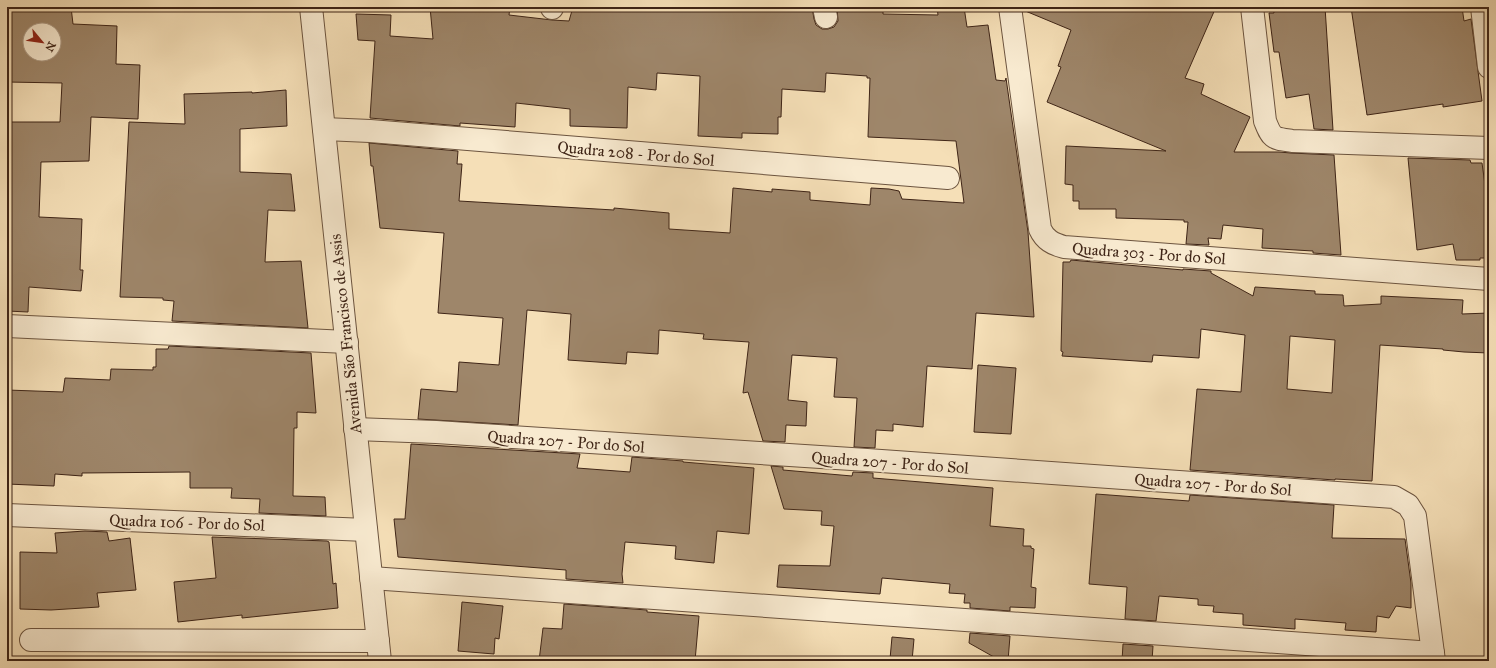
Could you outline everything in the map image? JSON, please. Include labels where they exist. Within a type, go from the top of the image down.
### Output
[{"type":"street","name":"Avenida São Francisco de Assis","points":[[311,7],[379,651]]},
{"type":"street","name":"Quadra 303 - Por do Sol","points":[[1010,7],[1040,229],[1043,236],[1049,241],[1064,247],[1489,279]]},
{"type":"street","points":[[1252,7],[1266,120],[1270,134],[1276,138],[1292,141],[1489,148]]},
{"type":"street","points":[[1482,7],[1489,67]]},
{"type":"street","name":"Quadra 208 - Por do Sol","points":[[324,129],[378,131],[948,178]]},
{"type":"street","points":[[7,326],[346,342]]},
{"type":"street","name":"Quadra 207 - Por do Sol","points":[[356,429],[436,432],[867,460],[1394,497],[1408,506],[1415,516],[1434,657]]},
{"type":"street","name":"Quadra 106 - Por do Sol","points":[[7,515],[366,530]]},
{"type":"street","points":[[371,578],[1434,657]]},
{"type":"street","points":[[31,640],[379,651]]},
{"type":"building","points":[[7,7],[71,7],[73,24],[117,26],[116,64],[140,65],[138,119],[91,117],[89,161],[41,162],[39,217],[82,219],[80,270],[83,270],[81,291],[29,287],[28,312],[7,311],[7,233],[10,164],[7,164],[7,122],[60,122],[62,83],[7,82]]},
{"type":"building","points":[[430,7],[510,7],[509,15],[569,21],[573,7],[812,7],[816,25],[822,29],[828,29],[834,27],[838,21],[837,7],[883,7],[883,14],[938,15],[937,7],[964,7],[967,27],[988,25],[996,80],[1005,81],[1006,78],[1028,232],[1034,317],[976,313],[972,369],[927,366],[923,427],[893,424],[893,431],[876,430],[875,448],[854,447],[857,398],[834,397],[837,358],[792,355],[788,400],[807,402],[806,426],[786,425],[785,442],[763,441],[748,392],[743,393],[749,342],[703,339],[704,334],[659,330],[658,354],[627,352],[626,364],[568,360],[571,314],[527,310],[518,425],[418,419],[421,389],[457,392],[459,362],[499,365],[503,318],[438,313],[444,233],[380,228],[369,143],[458,151],[457,164],[462,164],[459,201],[614,210],[614,208],[669,213],[669,229],[730,233],[733,188],[772,192],[772,189],[810,192],[810,200],[870,205],[871,188],[889,189],[899,191],[902,199],[964,203],[956,141],[868,137],[870,78],[867,78],[867,76],[826,73],[825,92],[782,89],[781,117],[778,117],[778,134],[742,133],[742,138],[698,136],[700,76],[657,73],[656,90],[628,87],[627,128],[570,126],[570,109],[516,103],[515,127],[460,123],[460,126],[370,118],[375,41],[358,40],[356,14],[391,15],[390,36],[433,39]]},
{"type":"building","points":[[1023,7],[1216,7],[1185,78],[1204,84],[1201,94],[1250,117],[1234,152],[1279,152],[1334,155],[1341,255],[1313,253],[1313,251],[1262,248],[1263,229],[1223,225],[1221,239],[1208,238],[1209,245],[1186,244],[1188,222],[1184,222],[1184,220],[1116,218],[1116,209],[1079,209],[1079,201],[1073,201],[1073,185],[1065,184],[1066,146],[1166,151],[1047,102],[1061,67],[1058,66],[1071,30],[1023,10]]},
{"type":"building","points":[[1273,7],[1325,7],[1333,130],[1314,129],[1309,94],[1286,98],[1279,52],[1274,52],[1269,13],[1274,13]]},
{"type":"building","points":[[1351,7],[1462,7],[1464,21],[1471,19],[1482,101],[1443,107],[1443,104],[1367,115]]},
{"type":"building","points":[[286,90],[287,126],[240,129],[240,172],[291,174],[295,211],[268,210],[265,262],[301,261],[308,328],[172,321],[174,301],[163,300],[163,298],[120,297],[129,122],[185,124],[184,94],[252,93]]},
{"type":"building","points":[[1408,158],[1470,160],[1471,163],[1482,163],[1489,214],[1489,258],[1480,258],[1480,260],[1456,260],[1453,244],[1417,250]]},
{"type":"building","points":[[1071,260],[1211,271],[1211,273],[1253,296],[1255,287],[1315,291],[1315,294],[1343,295],[1344,306],[1381,304],[1381,296],[1463,300],[1462,314],[1489,313],[1489,353],[1380,345],[1372,481],[1335,480],[1190,470],[1197,389],[1241,392],[1245,335],[1201,329],[1199,358],[1153,355],[1152,362],[1062,356],[1063,262],[1070,262]],"holes":[[[1290,336],[1335,340],[1332,393],[1287,389]]]},
{"type":"building","points":[[169,346],[311,353],[316,413],[297,412],[297,428],[294,428],[293,496],[325,497],[326,516],[259,513],[260,499],[231,498],[232,488],[190,488],[190,472],[82,473],[82,476],[55,474],[54,486],[7,484],[7,390],[63,392],[65,378],[110,380],[111,369],[153,370],[153,367],[156,367],[156,349],[168,349]]},
{"type":"building","points":[[978,365],[1016,368],[1011,434],[974,432]]},
{"type":"building","points":[[411,444],[580,454],[577,468],[630,472],[632,457],[754,468],[749,534],[717,531],[714,563],[675,559],[676,546],[625,542],[622,574],[623,583],[566,579],[566,570],[398,557],[394,519],[405,519]]},
{"type":"building","points":[[771,466],[783,467],[783,470],[852,476],[853,472],[873,473],[873,478],[993,488],[990,526],[1024,529],[1023,546],[1031,546],[1031,548],[1034,549],[1031,587],[1036,588],[1035,608],[1010,607],[1010,611],[970,608],[970,603],[964,603],[965,594],[949,593],[950,584],[882,578],[880,594],[777,587],[779,565],[830,566],[834,526],[821,525],[822,511],[784,509]]},
{"type":"building","points":[[1096,494],[1189,501],[1190,495],[1334,505],[1332,538],[1405,539],[1411,583],[1411,608],[1396,606],[1389,618],[1377,616],[1376,632],[1345,630],[1346,623],[1295,619],[1295,629],[1243,625],[1243,614],[1213,612],[1214,606],[1198,605],[1198,599],[1159,596],[1156,621],[1125,619],[1127,587],[1089,584]]},
{"type":"building","points":[[85,531],[107,532],[109,541],[130,538],[136,590],[97,593],[99,607],[51,610],[20,609],[20,552],[57,553],[55,533]]},
{"type":"building","points":[[212,537],[329,542],[333,584],[336,583],[338,608],[242,618],[242,615],[178,622],[174,582],[216,578]]},
{"type":"building","points":[[462,602],[503,606],[499,639],[495,638],[494,654],[458,651]]},
{"type":"building","points":[[564,604],[647,610],[647,612],[699,616],[695,661],[539,661],[543,628],[562,629]]},
{"type":"building","points":[[970,633],[1010,636],[1008,661],[1001,661],[969,643]]},
{"type":"building","points":[[892,637],[914,639],[912,661],[892,661],[890,659]]},
{"type":"building","points":[[1123,644],[1153,646],[1152,661],[1122,661]]}]
